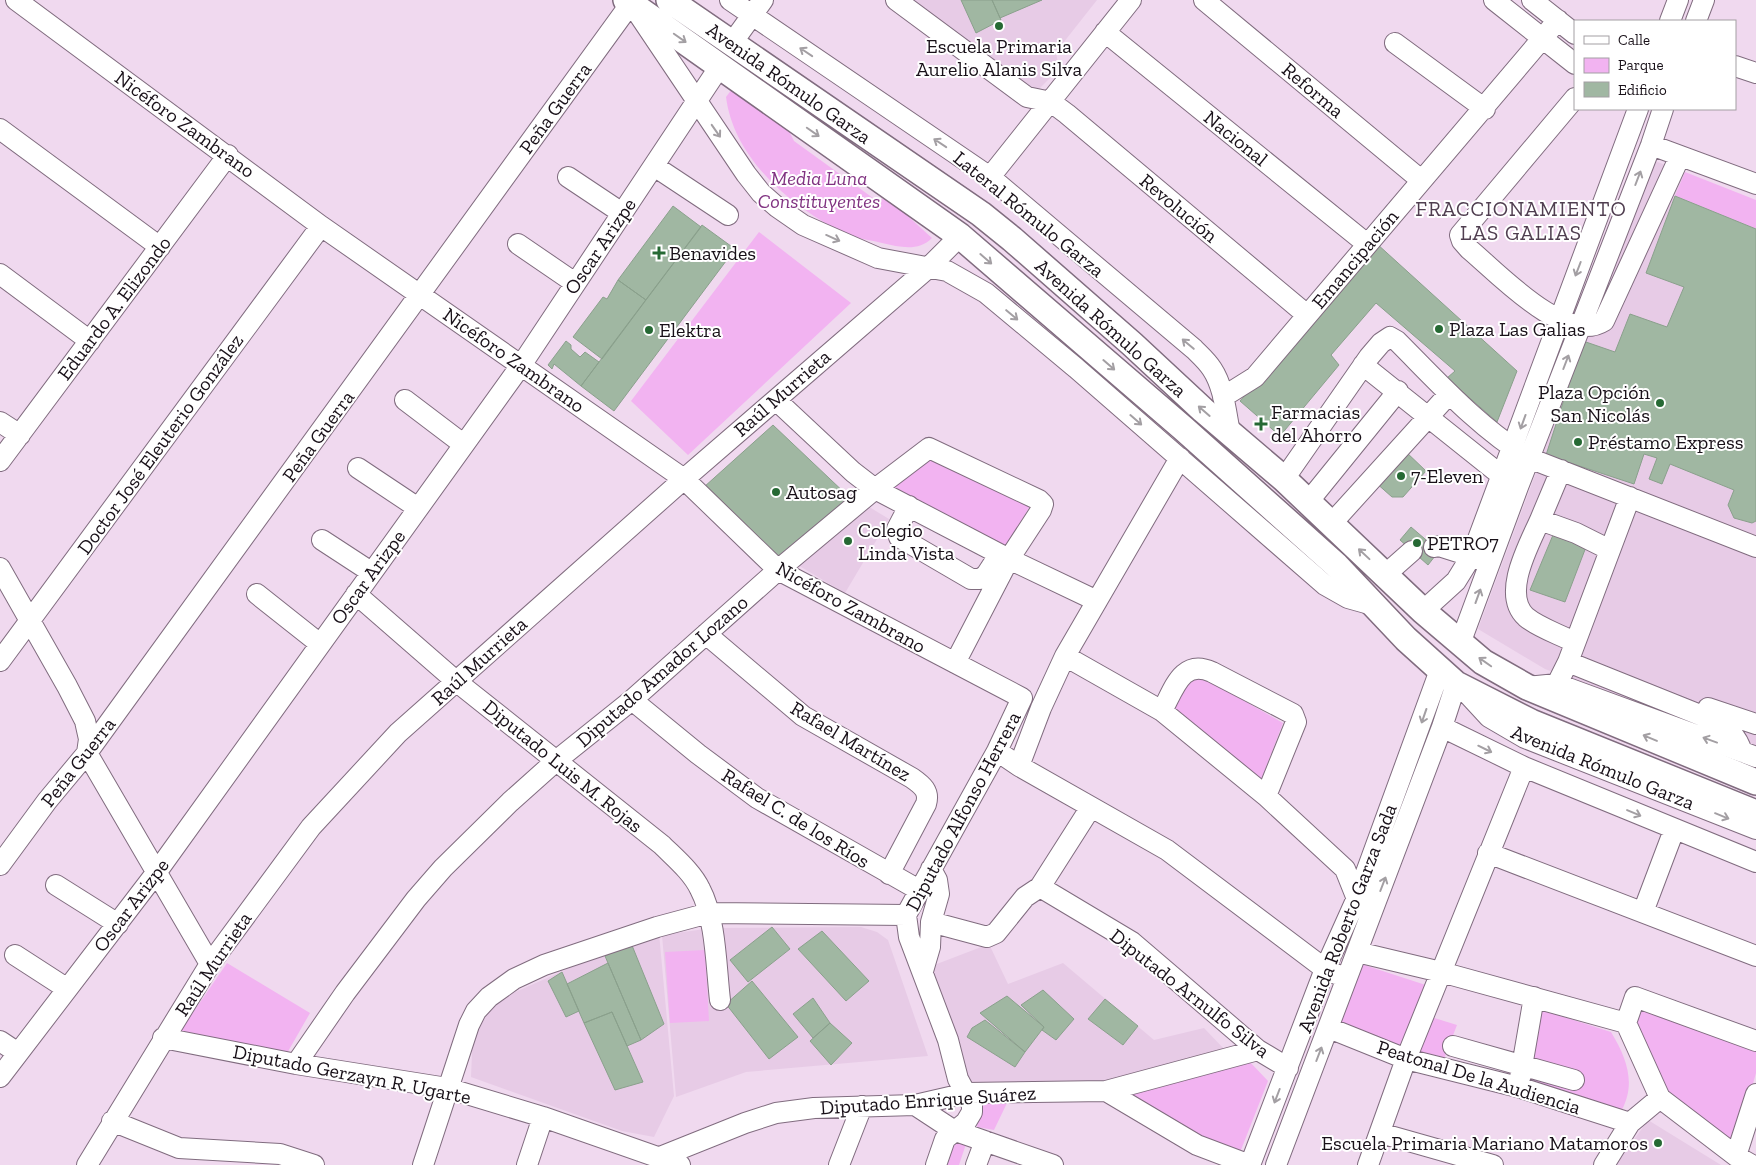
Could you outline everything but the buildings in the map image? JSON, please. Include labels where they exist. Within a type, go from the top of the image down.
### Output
[{"type":"main road","name":"Avenida Rómulo Garza","points":[[669,0],[981,214],[1132,344],[1284,479],[1386,574],[1423,612],[1461,641],[1483,662],[1527,687],[1756,782]]},
{"type":"main road","name":"Avenida Rómulo Garza","points":[[628,2],[960,236],[1184,428],[1336,566],[1452,680],[1531,722],[1756,812]]},
{"type":"street","name":"Nicéforo Zambrano","points":[[16,0],[228,155],[321,226],[684,478],[778,570],[1022,698]]},
{"type":"street","name":"Lateral Rómulo Garza","points":[[730,0],[758,8],[990,177],[1194,348],[1212,369],[1223,398],[1230,433]]},
{"type":"street","points":[[896,0],[1027,97],[1050,102]]},
{"type":"street","points":[[990,177],[1131,0]]},
{"type":"street","name":"Reforma","points":[[1204,0],[1421,180]]},
{"type":"street","points":[[1494,0],[1574,63]]},
{"type":"street","points":[[1532,0],[1574,33]]},
{"type":"street","points":[[1670,20],[1678,0]]},
{"type":"street","points":[[1696,20],[1704,0]]},
{"type":"street","name":"Avenida Rómulo Garza","points":[[628,2],[746,174],[761,193],[777,208],[803,225],[878,258],[927,269],[947,271],[986,293],[1180,458],[1324,585],[1348,598],[1374,605]]},
{"type":"street","name":"Peña Guerra","points":[[0,865],[47,801],[87,753],[420,296],[628,2]]},
{"type":"street","points":[[732,43],[758,8]]},
{"type":"street","name":"Emancipación","points":[[1223,398],[1251,381],[1421,180],[1543,40],[1558,20]]},
{"type":"street","name":"Nacional","points":[[1105,32],[1367,244]]},
{"type":"street","points":[[1395,43],[1484,109]]},
{"type":"street","name":"Oscar Arizpe","points":[[0,1077],[66,988],[118,924],[156,873],[522,364],[720,66]]},
{"type":"street","points":[[1736,66],[1756,73]]},
{"type":"street","points":[[1574,99],[1460,235],[1464,244],[1543,311],[1559,320],[1580,327],[1590,328],[1604,321],[1680,156]]},
{"type":"street","name":"Revolución","points":[[1050,102],[1307,315]]},
{"type":"street","points":[[1521,454],[1559,320],[1638,110]]},
{"type":"street","points":[[1461,641],[1481,559],[1521,454],[1580,327],[1651,145],[1659,110]]},
{"type":"street","points":[[0,129],[160,247]]},
{"type":"street","points":[[1651,145],[1756,184]]},
{"type":"street","name":"Eduardo A. Elizondo","points":[[0,461],[228,155]]},
{"type":"street","points":[[654,166],[728,215]]},
{"type":"street","points":[[568,177],[622,213]]},
{"type":"street","name":"Doctor José Eleuterio González","points":[[0,661],[321,226]]},
{"type":"street","name":"Raúl Murrieta","points":[[87,1165],[112,1121],[210,964],[311,827],[398,733],[684,478],[776,401],[805,372],[927,269],[960,236]]},
{"type":"street","points":[[518,244],[576,283]]},
{"type":"street","points":[[0,274],[90,341]]},
{"type":"street","points":[[1284,479],[1363,365],[1381,343],[1390,337],[1397,341],[1449,394],[1521,454],[1756,547]]},
{"type":"street","points":[[1363,365],[1429,416],[1510,483]]},
{"type":"street","points":[[1308,502],[1398,392]]},
{"type":"street","points":[[1332,523],[1449,394]]},
{"type":"street","points":[[405,400],[463,444]]},
{"type":"street","points":[[776,401],[853,472],[876,489],[1004,556],[1097,601]]},
{"type":"street","points":[[0,422],[20,435]]},
{"type":"street","name":"Diputado Amador Lozano","points":[[296,1064],[345,993],[416,900],[503,809],[557,760],[632,700],[778,570],[929,448],[1042,502],[1041,510],[1004,556]]},
{"type":"street","name":"Diputado Alfonso Herrera","points":[[1019,766],[1041,708],[1065,656],[1180,458]]},
{"type":"street","points":[[358,468],[418,508]]},
{"type":"street","points":[[1561,470],[1524,558],[1515,591],[1516,600],[1528,618],[1574,642]]},
{"type":"street","points":[[1557,684],[1568,662],[1630,497]]},
{"type":"street","points":[[908,506],[897,529],[899,536],[971,579],[980,579],[986,575],[1004,556]]},
{"type":"street","points":[[1540,520],[1576,533],[1610,550]]},
{"type":"street","points":[[322,540],[371,572]]},
{"type":"street","points":[[1434,547],[1481,559]]},
{"type":"street","points":[[1386,574],[1412,551]]},
{"type":"street","points":[[955,663],[1004,556]]},
{"type":"street","points":[[1423,612],[1481,559]]},
{"type":"street","points":[[0,568],[85,721],[89,739],[87,753],[210,964]]},
{"type":"street","points":[[257,594],[320,644]]},
{"type":"street","name":"Diputado Luis M. Rojas","points":[[356,594],[457,682],[662,845],[700,889],[709,913],[720,1000]]},
{"type":"street","name":"Rafael Martínez","points":[[706,634],[803,716],[912,778],[926,790],[926,804],[889,874]]},
{"type":"street","points":[[1065,656],[1162,711],[1266,796],[1345,869],[1356,900],[1369,921]]},
{"type":"street","points":[[1568,662],[1702,715],[1726,727],[1749,754]]},
{"type":"street","points":[[1162,711],[1183,674],[1188,670],[1198,667],[1212,672],[1293,714],[1296,722],[1266,796]]},
{"type":"street","name":"Avenida Rómulo Garza","points":[[1452,680],[1489,717],[1525,738],[1756,829]]},
{"type":"street","name":"Avenida Roberto Garza Sada","points":[[1276,1165],[1442,726],[1452,680]]},
{"type":"street","name":"Avenida Roberto Garza Sada","points":[[1250,1165],[1325,970],[1452,680]]},
{"type":"street","points":[[1527,687],[1557,684],[1749,754]]},
{"type":"street","name":"Diputado Alfonso Herrera","points":[[967,1093],[958,1079],[948,1040],[909,937],[906,915],[997,751],[1022,698]]},
{"type":"street","name":"Rafael C. de los Ríos","points":[[632,700],[698,754],[757,798],[919,890]]},
{"type":"street","points":[[1702,715],[1705,707],[1756,724]]},
{"type":"street","points":[[1442,726],[1524,767],[1756,862]]},
{"type":"street","points":[[997,751],[1019,766],[1167,850],[1325,970],[1347,979]]},
{"type":"street","points":[[1368,1165],[1406,1059],[1524,767]]},
{"type":"street","points":[[931,922],[987,937],[996,933],[1025,897],[1040,887],[1091,807]]},
{"type":"street","points":[[1643,912],[1674,830]]},
{"type":"street","points":[[1488,853],[1756,956]]},
{"type":"street","points":[[923,971],[930,948],[931,922],[939,887],[931,869]]},
{"type":"street","points":[[56,885],[118,924]]},
{"type":"street","name":"Diputado Arnulfo Silva","points":[[1040,887],[1132,942],[1258,1050],[1288,1068]]},
{"type":"street","points":[[423,1165],[461,1046],[476,1011],[489,997],[514,979],[554,961],[658,927],[709,913],[906,915]]},
{"type":"street","points":[[1357,952],[1441,972],[1626,1023]]},
{"type":"street","points":[[15,955],[66,988]]},
{"type":"street","points":[[1518,1087],[1534,997]]},
{"type":"street","points":[[1756,1041],[1635,997],[1626,1023],[1660,1098],[1744,1161],[1756,1094]]},
{"type":"street","name":"Peatonal De la Audiencia","points":[[1329,1028],[1406,1059],[1518,1087],[1630,1123]]},
{"type":"street","name":"Diputado Gerzayn R. Ugarte","points":[[164,1038],[296,1064],[447,1088],[543,1117],[680,1165]]},
{"type":"street","points":[[0,1041],[18,1053]]},
{"type":"street","points":[[1453,1046],[1574,1080]]},
{"type":"street","name":"Diputado Enrique Suárez","points":[[660,1157],[745,1123],[776,1113],[814,1108],[915,1105],[967,1093],[1106,1091],[1258,1050]]},
{"type":"street","points":[[1106,1091],[1197,1146],[1250,1165]]},
{"type":"street","points":[[936,1165],[945,1139],[953,1130],[966,1122],[972,1112],[972,1105],[967,1093]]},
{"type":"street","points":[[1604,1165],[1630,1123],[1660,1098]]},
{"type":"street","points":[[915,1105],[953,1130],[1053,1165]]},
{"type":"street","points":[[839,1165],[862,1106]]},
{"type":"street","points":[[527,1165],[543,1117]]},
{"type":"street","points":[[112,1121],[179,1148],[280,1154],[314,1165]]},
{"type":"street","points":[[1380,1133],[1493,1165]]},
{"type":"street","points":[[976,1165],[985,1142]]},
{"type":"shaded area","name":"Escuela Primaria Aurelio Alanis Silva","points":[[887,0],[1097,0],[1056,52],[1059,69],[1037,91]]},
{"type":"shaded area","points":[[1652,160],[1685,172],[1675,196],[1756,229],[1756,748],[1545,669],[1478,629]]},
{"type":"shaded area","name":"Colegio Linda Vista","points":[[861,502],[889,519],[845,593],[796,564]]},
{"type":"shaded area","points":[[861,927],[877,932],[888,940],[928,1056],[746,1072],[676,1097],[662,935],[712,928]]},
{"type":"shaded area","points":[[659,933],[674,1096],[654,1137],[622,1131],[471,1077],[473,1030],[480,1016],[504,997],[608,951]]},
{"type":"shaded area","points":[[989,944],[1008,984],[1063,963],[1154,1040],[1204,1028],[1225,1050],[1089,1086],[972,1087],[929,967]]},
{"type":"shaded area","name":"Escuela Primaria Mariano Matamoros","points":[[1648,1120],[1721,1165],[1616,1165]]},
{"type":"green space","name":"Media Luna Constituyentes","points":[[732,89],[786,125],[794,141],[873,198],[890,200],[932,238],[915,247],[889,245],[849,235],[808,212],[770,180],[754,162],[741,142],[731,120],[726,97]]},
{"type":"green space","points":[[1685,172],[1756,200],[1756,229],[1675,196]]},
{"type":"green space","points":[[759,232],[851,303],[688,455],[631,401]]},
{"type":"green space","points":[[926,451],[1031,504],[1004,551],[884,490]]},
{"type":"green space","points":[[1192,671],[1283,723],[1258,788],[1171,711]]},
{"type":"green space","points":[[705,950],[709,1021],[670,1023],[665,952]]},
{"type":"green space","points":[[227,963],[310,1013],[286,1055],[177,1036]]},
{"type":"green space","points":[[1358,963],[1438,989],[1428,1016],[1457,1025],[1442,1064],[1336,1027]]},
{"type":"green space","points":[[1637,1002],[1756,1047],[1756,1073],[1734,1150],[1665,1096],[1631,1023]]},
{"type":"green space","points":[[1536,1008],[1611,1032],[1626,1063],[1629,1083],[1625,1104],[1619,1115],[1522,1085]]},
{"type":"green space","points":[[1249,1061],[1268,1081],[1239,1155],[1198,1141],[1122,1094]]},
{"type":"green space","points":[[981,1100],[1007,1103],[994,1130],[977,1127]]},
{"type":"green space","points":[[954,1136],[967,1141],[959,1165],[943,1165]]},
{"type":"place","name":"Escuela Primaria Aurelio Alanis Silva","points":[[999,26]]},
{"type":"place","name":"Benavides","points":[[659,253]]},
{"type":"place","name":"Plaza Las Galias","points":[[1439,329]]},
{"type":"place","name":"Elektra","points":[[649,330]]},
{"type":"place","name":"Plaza Opción San Nicolás","points":[[1660,403]]},
{"type":"place","name":"Farmacias del Ahorro","points":[[1261,424]]},
{"type":"place","name":"Préstamo Express","points":[[1578,442]]},
{"type":"place","name":"7-Eleven","points":[[1401,476]]},
{"type":"place","name":"Autosag","points":[[776,492]]},
{"type":"place","name":"Colegio Linda Vista","points":[[848,541]]},
{"type":"place","name":"PETRO7","points":[[1417,543]]},
{"type":"place","name":"Escuela Primaria Mariano Matamoros","points":[[1658,1143]]},
{"type":"district","name":"FRACCIONAMIENTO LAS GALIAS","points":[[1521,220]]}]
